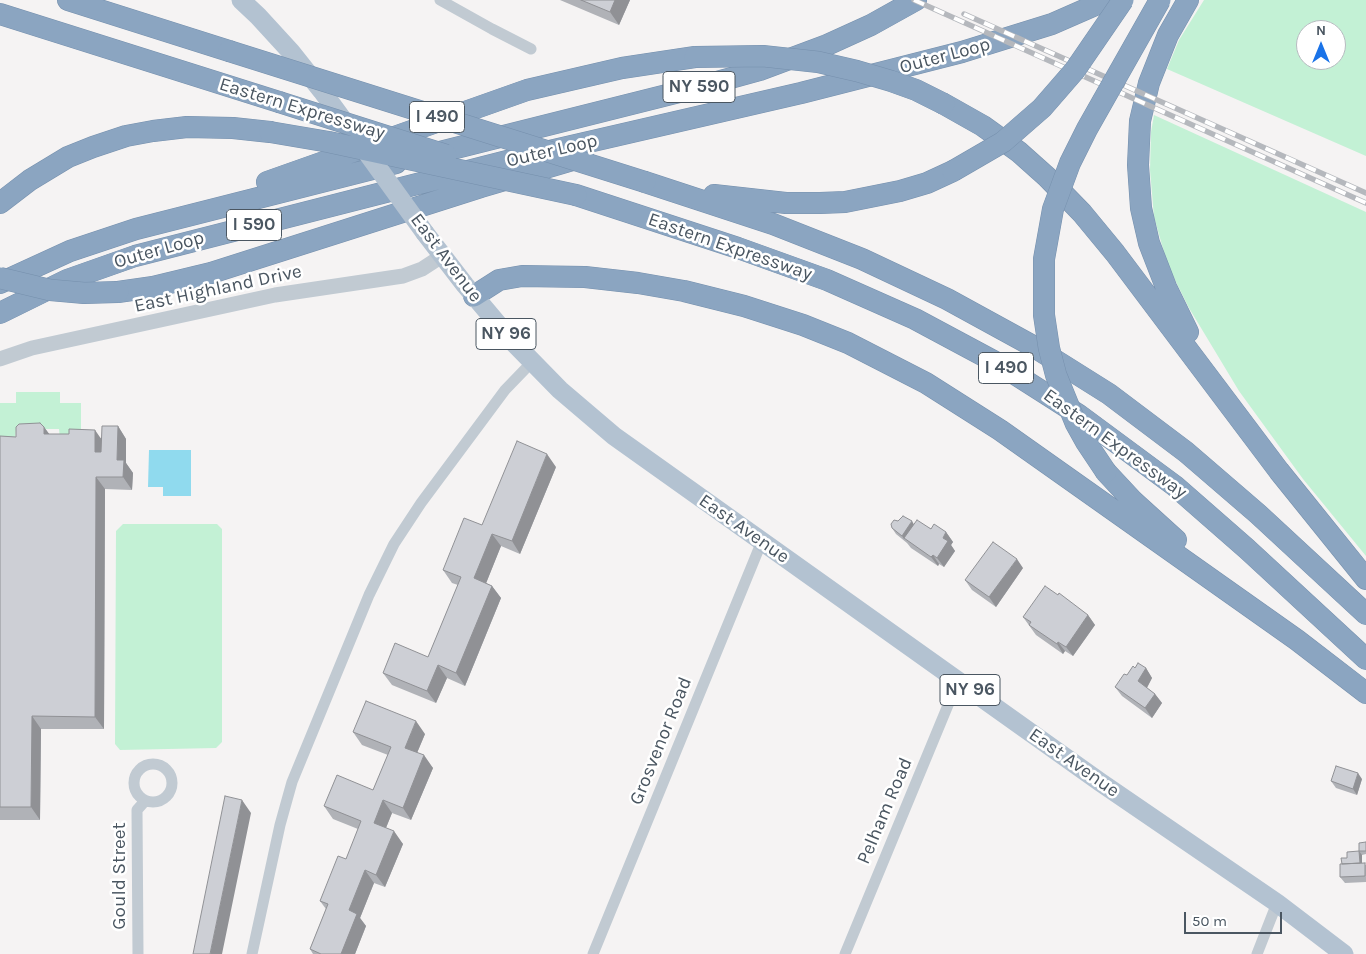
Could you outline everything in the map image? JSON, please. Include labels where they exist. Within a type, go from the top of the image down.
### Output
[{"type":"highway","name":"Eastern Expressway","points":[[68,0],[773,224],[862,259],[947,298],[1030,344],[1109,394],[1186,452],[1258,514],[1366,614]]},
{"type":"highway","points":[[88,0],[141,23]]},
{"type":"highway","name":"Outer Loop","points":[[0,283],[62,254],[136,229],[298,186],[691,89],[776,64],[850,35],[916,0]]},
{"type":"highway","name":"Outer Loop","points":[[0,313],[25,299],[67,280],[135,256],[515,159],[924,62],[1052,24],[1107,0]]},
{"type":"highway","points":[[645,182],[740,198],[786,203],[820,204],[854,200],[900,191],[927,183],[953,171],[1002,142],[1042,108],[1083,59],[1123,0]]},
{"type":"highway","points":[[1160,0],[1087,129],[1070,163],[1053,209],[1044,259],[1044,315],[1049,348],[1056,375],[1076,424],[1106,472],[1148,515],[1297,640]]},
{"type":"highway","points":[[1188,0],[1164,43],[1146,92],[1140,121],[1138,147],[1139,191],[1146,234],[1162,278],[1193,342],[1233,408]]},
{"type":"highway","name":"Eastern Expressway","points":[[0,14],[731,245],[827,280],[915,319],[999,364],[1086,419],[1175,486],[1248,549],[1366,659]]},
{"type":"highway","points":[[136,229],[502,98],[599,72],[695,57],[749,55],[818,62],[891,81],[925,94],[983,126],[1034,165],[1065,194],[1107,242],[1279,471],[1366,579]]},
{"type":"highway","points":[[0,278],[33,287],[84,293],[118,292],[158,286],[211,273],[481,187],[801,92]]},
{"type":"highway","points":[[0,203],[22,185],[60,161],[93,147],[126,136],[187,128],[234,128],[329,142],[576,195]]},
{"type":"highway","points":[[474,296],[499,280],[522,276],[556,276],[621,281],[677,290],[744,306],[826,334],[896,366],[974,412],[1297,640],[1366,693]]},
{"type":"main road","name":"East Avenue","points":[[240,0],[263,22],[296,59],[442,256],[474,296],[532,362],[578,407],[614,436],[1100,782],[1277,903],[1344,954]]},
{"type":"street","points":[[440,0],[531,49]]},
{"type":"street","name":"East Highland Drive","points":[[0,359],[32,348],[275,296],[338,285],[396,278],[422,269],[442,256]]},
{"type":"street","points":[[252,954],[280,825],[292,782],[369,594],[394,544],[421,503],[505,390],[532,362]]},
{"type":"street","name":"Grosvenor Road","points":[[593,954],[762,541]]},
{"type":"street","name":"Pelham Road","points":[[845,954],[958,681]]},
{"type":"street","name":"Gould Street","points":[[138,954],[138,810],[145,801]]},
{"type":"street","points":[[1257,954],[1277,903]]},
{"type":"green space","points":[[1204,0],[1366,0],[1366,156],[1167,69],[1179,40]]},
{"type":"green space","points":[[1154,115],[1366,212],[1366,556],[1303,479],[1239,391],[1189,308],[1168,266],[1154,217],[1150,170],[1151,132]]},
{"type":"green space","points":[[16,392],[60,392],[60,403],[81,403],[81,440],[60,440],[59,429],[16,429],[15,439],[0,440],[0,403],[16,403]]},
{"type":"green space","points":[[123,524],[217,524],[222,529],[222,742],[216,748],[120,750],[115,744],[116,531]]},
{"type":"water","points":[[149,450],[191,450],[191,496],[163,496],[163,487],[148,487]]},
{"type":"building","points":[[581,0],[615,0],[610,12]]},
{"type":"building","points":[[40,423],[44,427],[44,434],[69,434],[69,429],[95,430],[95,452],[101,452],[102,426],[118,426],[117,460],[124,460],[123,477],[96,477],[95,717],[32,716],[31,807],[0,807],[0,436],[16,437],[16,427],[19,424]]},
{"type":"building","points":[[517,441],[547,454],[512,541],[492,534],[474,578],[492,586],[456,673],[438,665],[427,691],[383,673],[395,643],[428,657],[461,577],[443,570],[464,518],[482,525]]},
{"type":"building","points":[[903,516],[912,521],[902,536],[892,528],[891,524],[894,520],[898,521]]},
{"type":"building","points":[[917,520],[931,529],[934,524],[946,532],[943,538],[948,541],[937,558],[933,555],[931,557],[904,538]]},
{"type":"building","points":[[993,542],[1017,559],[989,597],[965,580]]},
{"type":"building","points":[[1045,586],[1058,595],[1059,593],[1088,615],[1066,647],[1058,642],[1057,644],[1029,625],[1031,622],[1023,617]]},
{"type":"building","points":[[1138,663],[1146,668],[1138,681],[1155,694],[1145,708],[1115,687],[1124,674],[1127,675],[1133,666],[1135,668]]},
{"type":"building","points":[[366,701],[416,721],[405,748],[424,755],[403,808],[383,800],[374,823],[394,831],[376,875],[365,870],[349,910],[357,914],[341,954],[321,954],[310,949],[328,904],[320,901],[338,856],[346,859],[361,821],[324,806],[337,775],[373,790],[391,747],[353,732]]},
{"type":"building","points":[[1336,766],[1358,773],[1353,789],[1331,781]]},
{"type":"building","points":[[225,796],[242,800],[210,954],[193,954]]},
{"type":"building","points":[[1366,842],[1366,851],[1359,851],[1359,843]]},
{"type":"building","points":[[1359,851],[1360,863],[1342,864],[1341,858],[1347,858],[1347,852]]},
{"type":"building","points":[[1365,863],[1365,876],[1340,877],[1340,864]]},
{"type":"railway","points":[[914,0],[1366,203]]},
{"type":"railway","points":[[964,14],[1366,193]]}]
